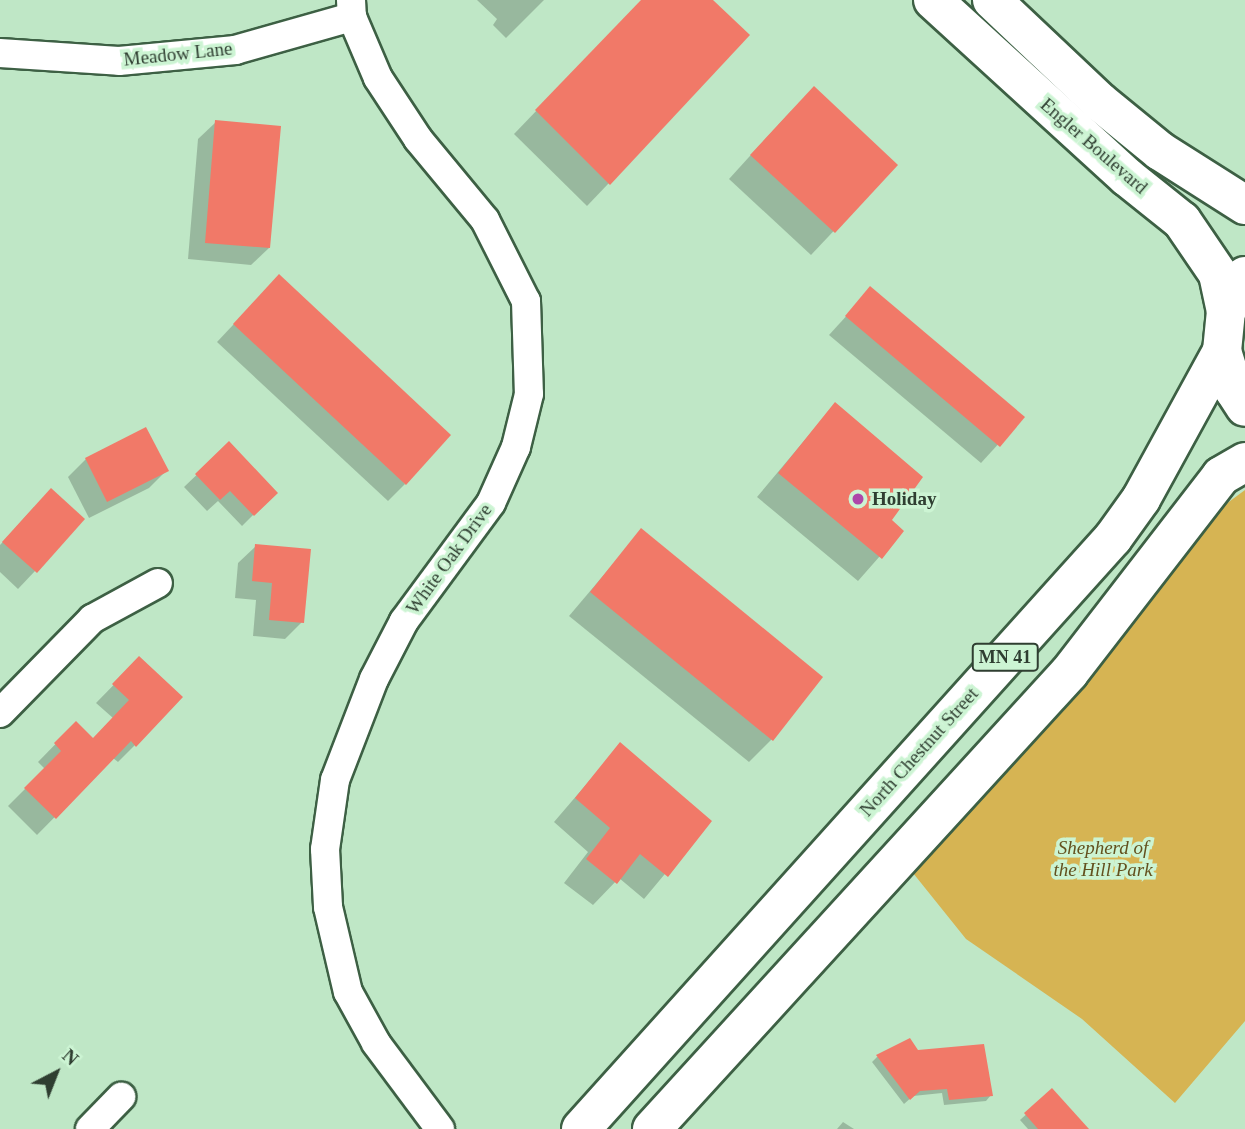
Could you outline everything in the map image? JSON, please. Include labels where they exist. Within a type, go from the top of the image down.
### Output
[{"type":"main road","name":"Engler Boulevard","points":[[933,0],[1127,177],[1182,221],[1218,274],[1226,311]]},
{"type":"main road","name":"Engler Boulevard","points":[[992,0],[1130,127],[1206,184],[1245,205]]},
{"type":"main road","name":"MN 41","points":[[1245,276],[1226,311],[1222,351],[1234,390],[1245,407]]},
{"type":"main road","name":"North Chestnut Street","points":[[582,1129],[1113,538],[1147,488],[1222,351]]},
{"type":"main road","name":"MN 41","points":[[652,1129],[1069,673],[1221,476],[1245,462]]},
{"type":"street","name":"Meadow Lane","points":[[0,53],[119,61],[235,50],[351,9]]},
{"type":"street","name":"White Oak Drive","points":[[351,9],[378,78],[418,139],[485,220],[526,301],[529,394],[516,447],[491,503],[404,621],[374,679],[335,780],[325,849],[328,908],[348,992],[376,1043],[440,1129]]},
{"type":"street","points":[[0,713],[92,619],[158,583]]},
{"type":"street","points":[[90,1129],[121,1097]]},
{"type":"green space","name":"Shepherd of the Hill Park","points":[[1245,490],[1245,1021],[1175,1103],[1082,1019],[966,939],[913,873],[989,772],[1207,518]]},
{"type":"building","points":[[641,0],[713,0],[750,35],[610,185],[535,110]]},
{"type":"building","points":[[814,86],[898,165],[835,233],[750,155]]},
{"type":"building","points":[[215,120],[281,126],[270,248],[205,243]]},
{"type":"building","points":[[279,274],[451,435],[406,485],[233,324]]},
{"type":"building","points":[[870,286],[1025,417],[1000,447],[845,316]]},
{"type":"building","name":"Holiday","points":[[835,402],[923,477],[892,520],[904,531],[882,559],[778,473]]},
{"type":"building","points":[[146,427],[169,471],[107,502],[85,458]]},
{"type":"building","points":[[229,441],[278,493],[254,516],[230,491],[220,500],[195,474]]},
{"type":"building","points":[[51,488],[85,519],[37,573],[2,542]]},
{"type":"building","points":[[641,528],[823,677],[773,741],[590,592]]},
{"type":"building","points":[[255,544],[311,549],[304,623],[269,620],[272,583],[252,581]]},
{"type":"building","points":[[139,656],[183,697],[136,747],[131,741],[56,819],[24,788],[61,751],[54,743],[76,721],[93,738],[129,700],[112,684]]},
{"type":"building","points":[[620,742],[712,821],[668,877],[640,854],[617,884],[586,859],[610,828],[575,798]]},
{"type":"building","points":[[910,1038],[918,1050],[984,1044],[993,1096],[949,1100],[947,1089],[920,1091],[910,1100],[876,1055]]},
{"type":"building","points":[[1052,1088],[1089,1129],[1038,1129],[1024,1113]]},
{"type":"place","name":"Holiday","points":[[858,499]]}]
